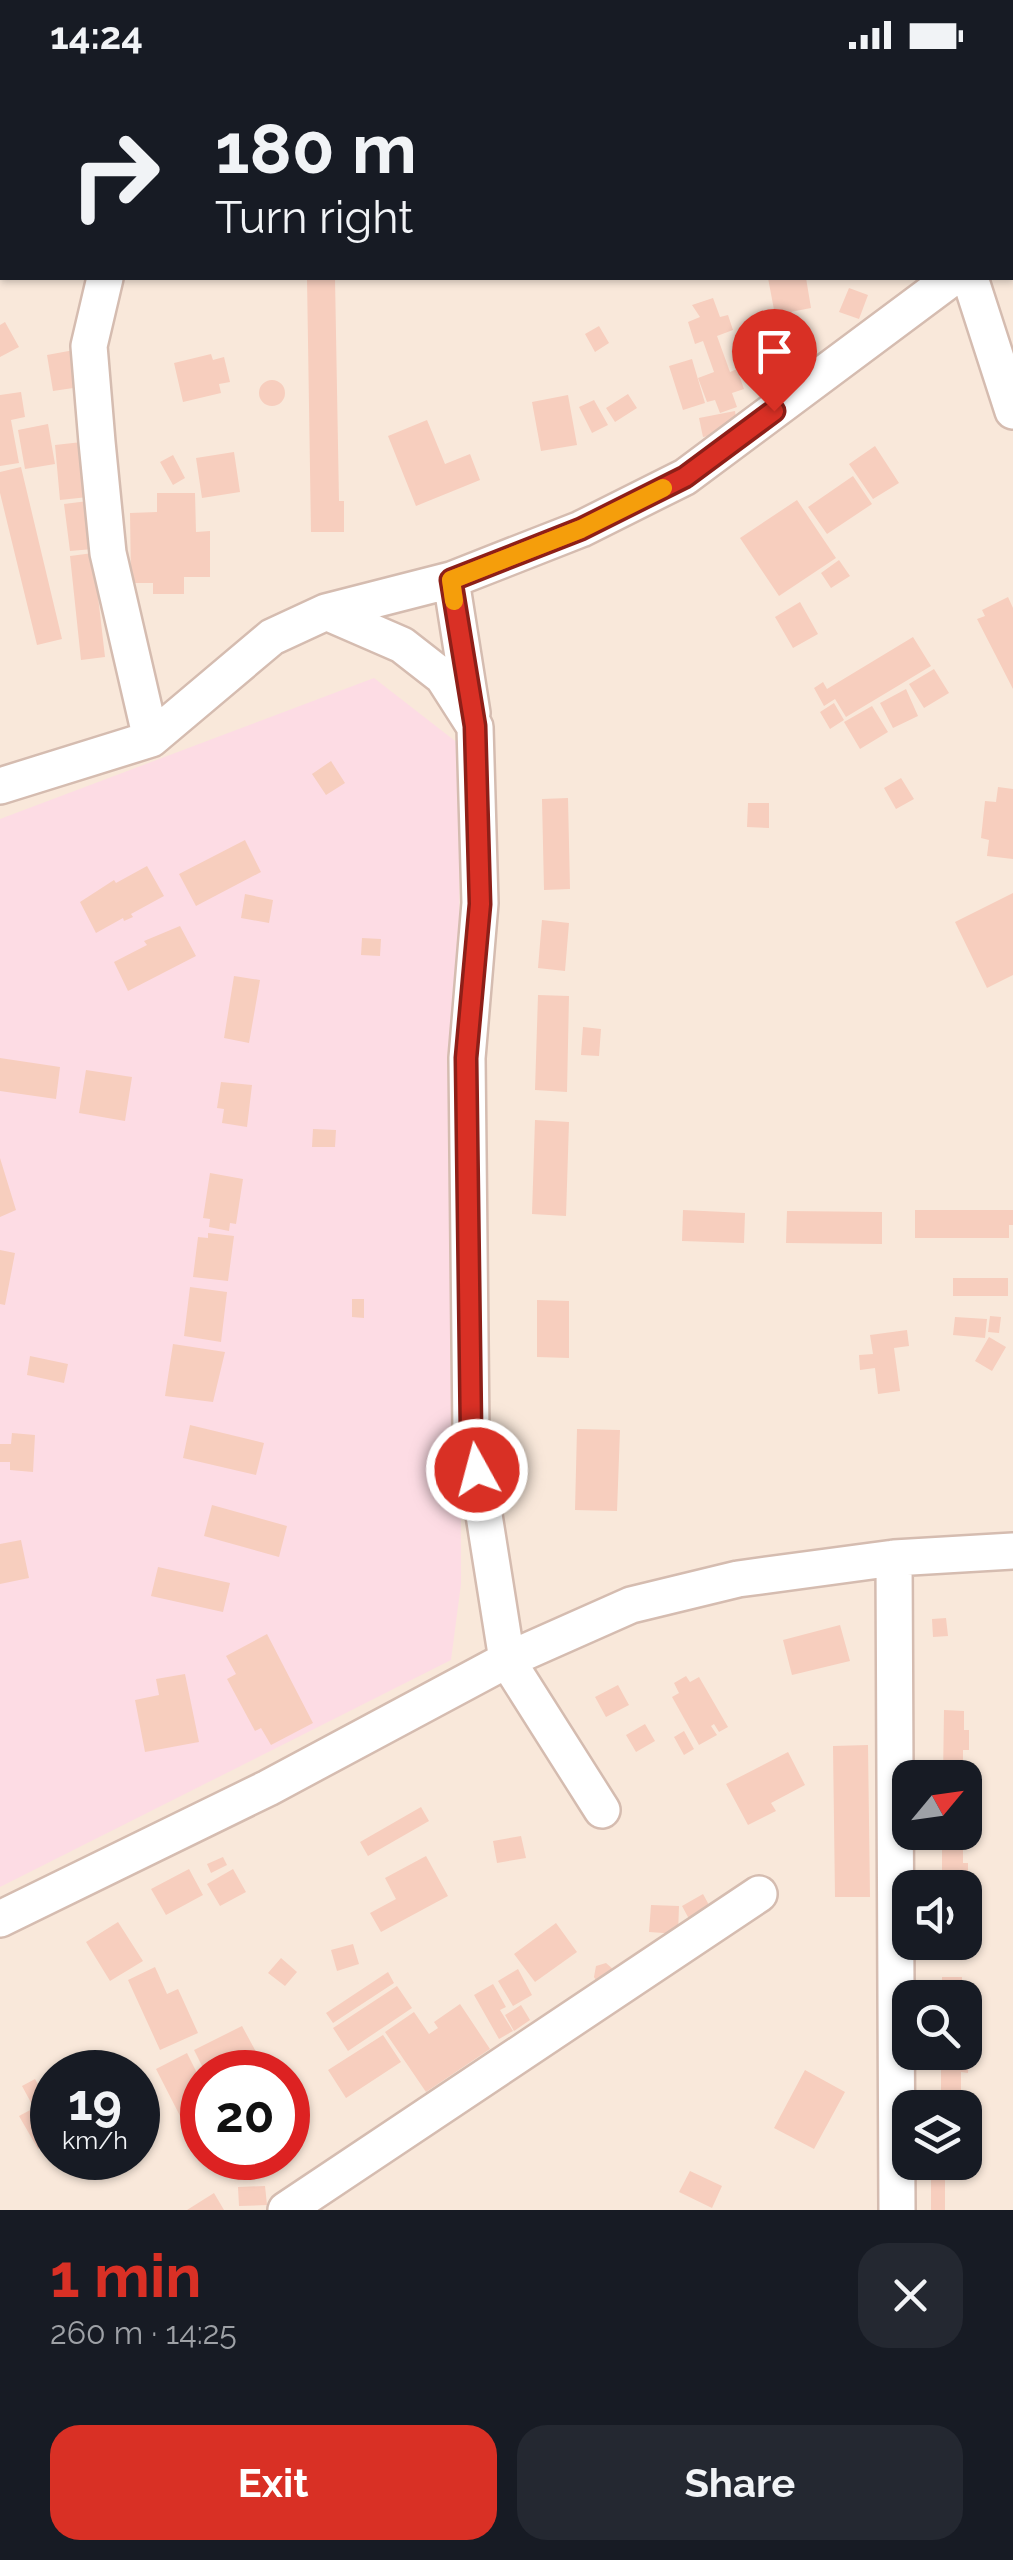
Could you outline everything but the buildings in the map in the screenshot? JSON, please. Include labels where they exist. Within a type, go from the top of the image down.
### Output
[{"type":"street","points":[[106,280],[89,346],[108,553],[151,739]]},
{"type":"street","points":[[0,786],[151,739],[272,637],[326,612],[451,580],[581,529],[685,477],[949,280]]},
{"type":"street","points":[[971,280],[1013,412]]},
{"type":"street","points":[[451,580],[475,726],[480,904],[466,1058],[471,1432],[507,1660],[602,1810]]},
{"type":"street","points":[[326,612],[402,645],[444,677],[475,726]]},
{"type":"street","points":[[0,1918],[268,1788],[507,1660],[630,1605],[738,1579],[894,1558],[1013,1551]]},
{"type":"street","points":[[894,1558],[897,2210]]},
{"type":"street","points":[[286,2210],[759,1894]]},
{"type":"shaded area","points":[[0,280],[1013,280],[1013,2210],[0,2210]]},
{"type":"shaded area","points":[[374,678],[459,744],[461,1584],[451,1660],[0,1887],[0,819]]},
{"type":"slow traffic","points":[[454,601],[451,580],[581,529],[663,488]]},
{"type":"route","points":[[477,1470],[471,1432],[466,1058],[480,904],[475,726],[451,580],[581,529],[685,477],[774,411]]}]
